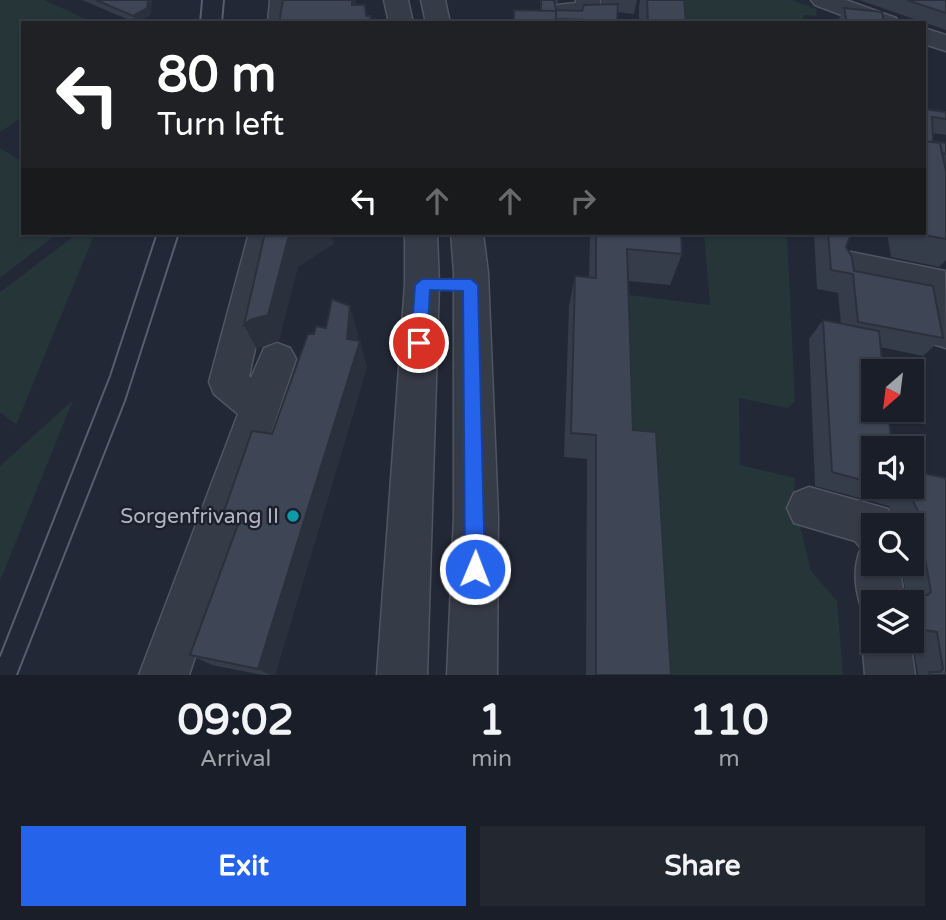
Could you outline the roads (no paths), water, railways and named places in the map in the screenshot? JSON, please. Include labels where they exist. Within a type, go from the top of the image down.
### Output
[{"type":"street","points":[[280,21],[282,0]]},
{"type":"street","points":[[396,0],[401,21]]},
{"type":"street","points":[[433,0],[438,21]]},
{"type":"street","points":[[568,21],[566,10],[587,10],[588,0]]},
{"type":"street","points":[[828,9],[879,21]]},
{"type":"street","points":[[926,37],[946,43]]},
{"type":"street","points":[[259,408],[228,382],[265,235]]},
{"type":"street","points":[[402,675],[422,285],[421,235]]},
{"type":"street","points":[[467,235],[471,285],[476,516],[472,675]]},
{"type":"street","points":[[852,265],[933,281],[946,333]]},
{"type":"street","points":[[422,285],[471,285]]},
{"type":"street","points":[[164,675],[277,359]]},
{"type":"street","points":[[809,508],[861,521]]},
{"type":"street","points":[[887,653],[890,675]]},
{"type":"tram line","points":[[200,21],[202,0]]},
{"type":"tram line","points":[[222,21],[224,0]]},
{"type":"tram line","points":[[0,656],[110,376],[156,235]]},
{"type":"tram line","points":[[17,675],[125,401],[178,235]]},
{"type":"place","name":"Sorgenfrivang II","points":[[293,516]]}]
